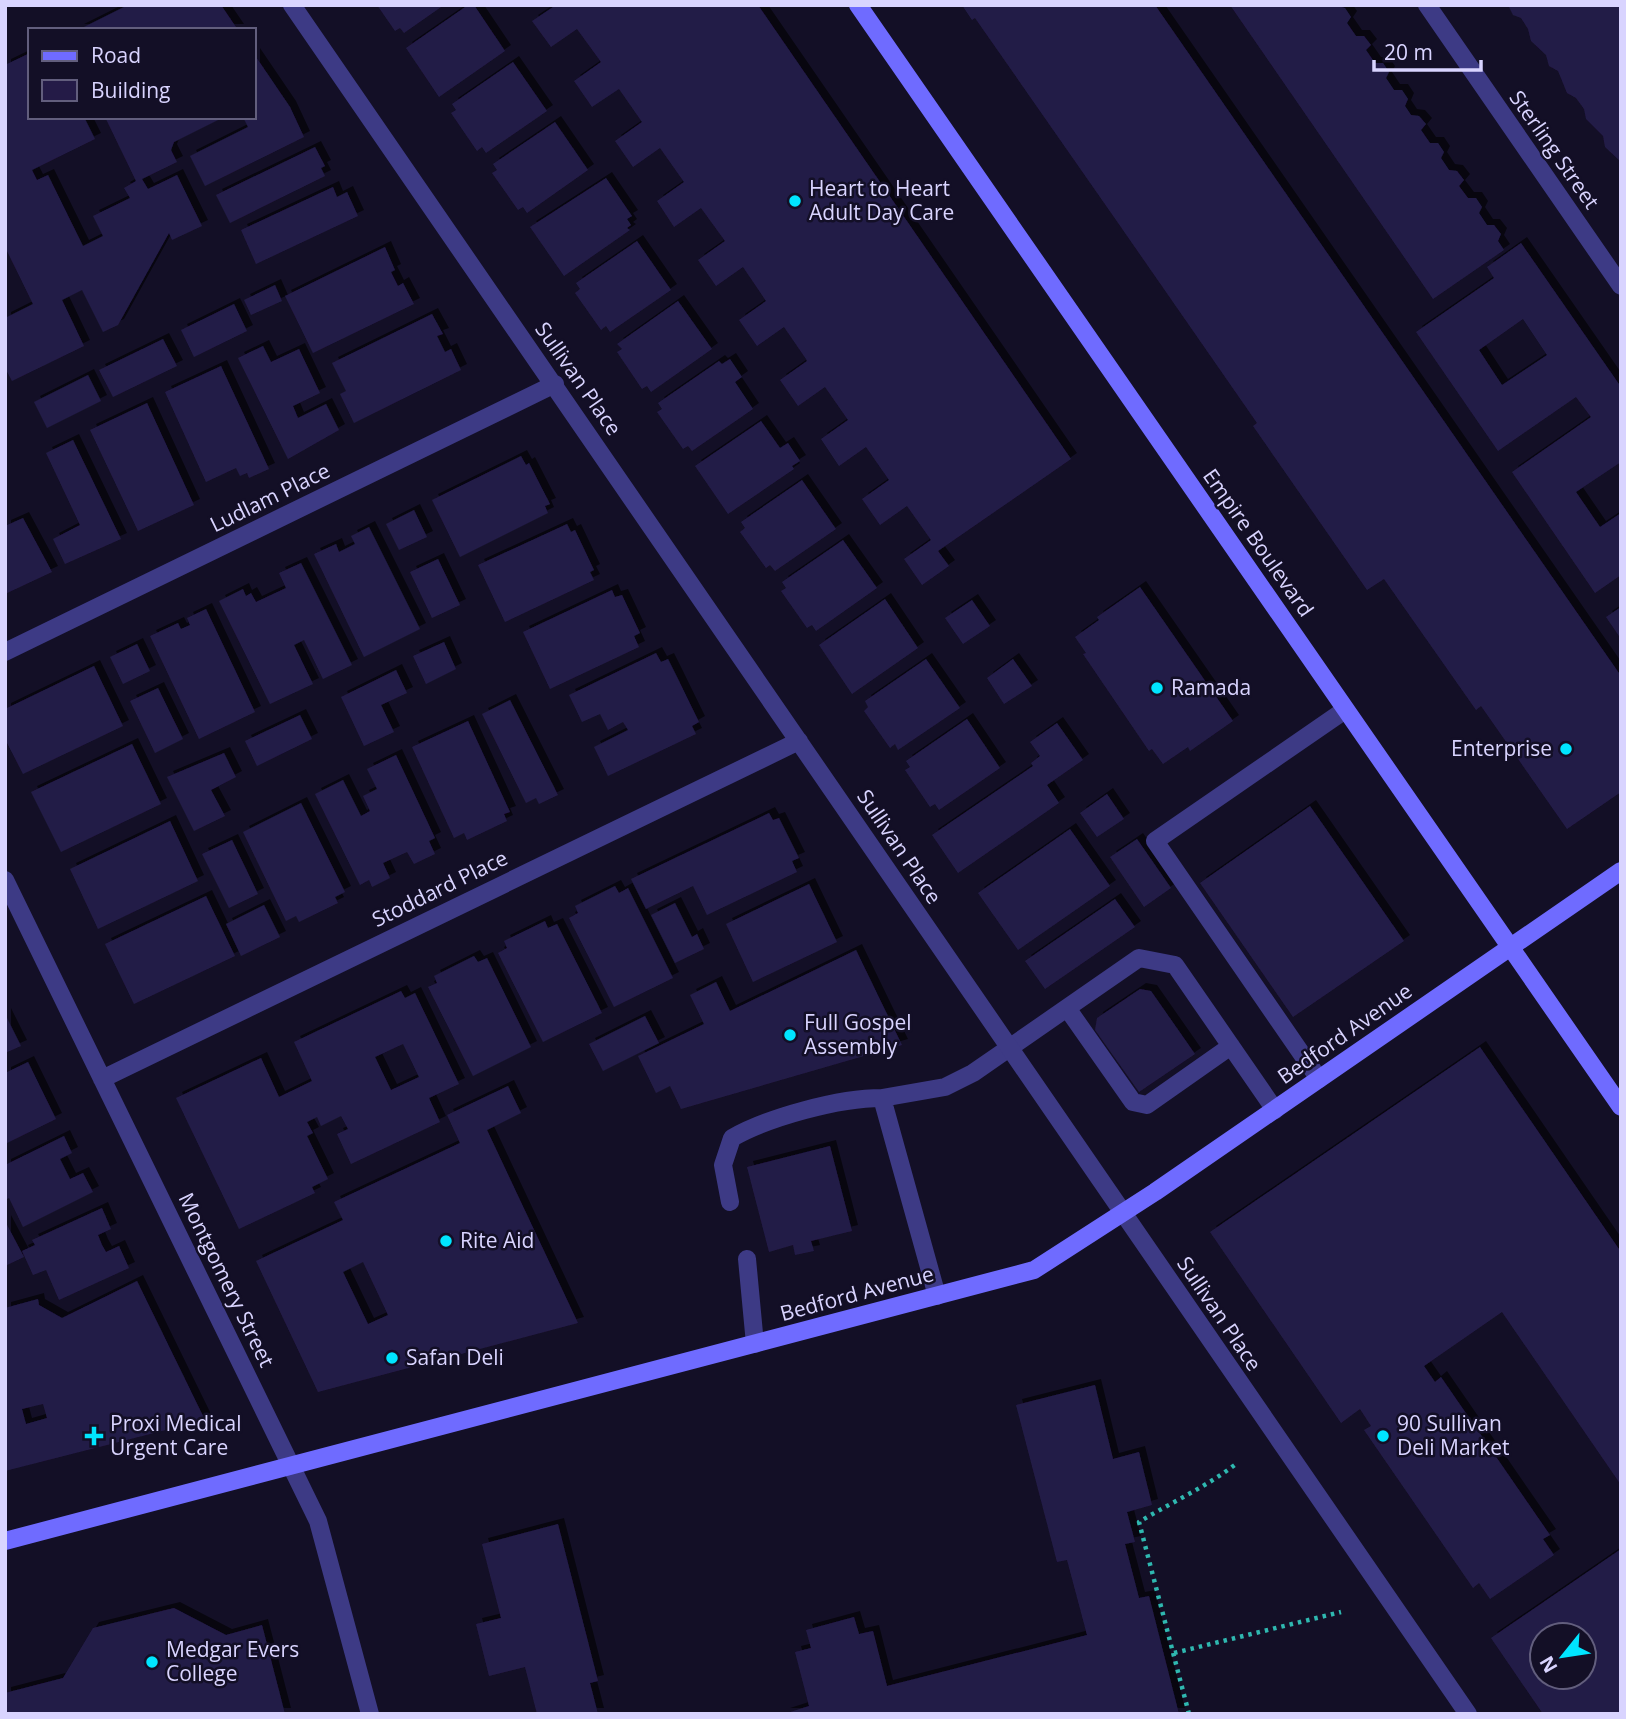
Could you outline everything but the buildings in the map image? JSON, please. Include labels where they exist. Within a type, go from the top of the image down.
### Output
[{"type":"street","name":"Sullivan Place","points":[[292,5],[1468,1714]]},
{"type":"street","name":"Empire Boulevard","points":[[858,5],[1621,1107]]},
{"type":"street","name":"Sterling Street","points":[[1427,5],[1621,286]]},
{"type":"street","name":"Ludlam Place","points":[[5,652],[555,384]]},
{"type":"street","points":[[1319,1079],[1155,841],[1345,710]]},
{"type":"street","name":"Stoddard Place","points":[[102,1079],[799,741]]},
{"type":"street","name":"Bedford Avenue","points":[[5,1541],[1034,1270],[1123,1214],[1621,871]]},
{"type":"street","name":"Montgomery Street","points":[[5,880],[318,1521],[370,1714]]},
{"type":"street","points":[[730,1202],[723,1165],[732,1138],[745,1131],[842,1101],[882,1098],[945,1087],[973,1073],[1139,958],[1175,965],[1275,1110]]},
{"type":"street","points":[[1068,1008],[1133,1102],[1147,1105],[1231,1046]]},
{"type":"street","points":[[882,1098],[937,1296]]},
{"type":"street","points":[[747,1259],[755,1344]]},
{"type":"path","points":[[1189,1714],[1139,1522],[1181,1497],[1203,1489],[1236,1464]]},
{"type":"path","points":[[1174,1653],[1341,1612]]},
{"type":"place","name":"Heart to Heart Adult Day Care","points":[[795,201]]},
{"type":"place","name":"Ramada","points":[[1157,688]]},
{"type":"place","name":"Enterprise","points":[[1566,749]]},
{"type":"place","name":"Full Gospel Assembly","points":[[790,1035]]},
{"type":"place","name":"Rite Aid","points":[[446,1241]]},
{"type":"place","name":"Safan Deli","points":[[392,1358]]},
{"type":"place","name":"Proxi Medical Urgent Care","points":[[94,1436]]},
{"type":"place","name":"90 Sullivan Deli Market","points":[[1383,1436]]},
{"type":"place","name":"Medgar Evers College","points":[[152,1662]]}]
